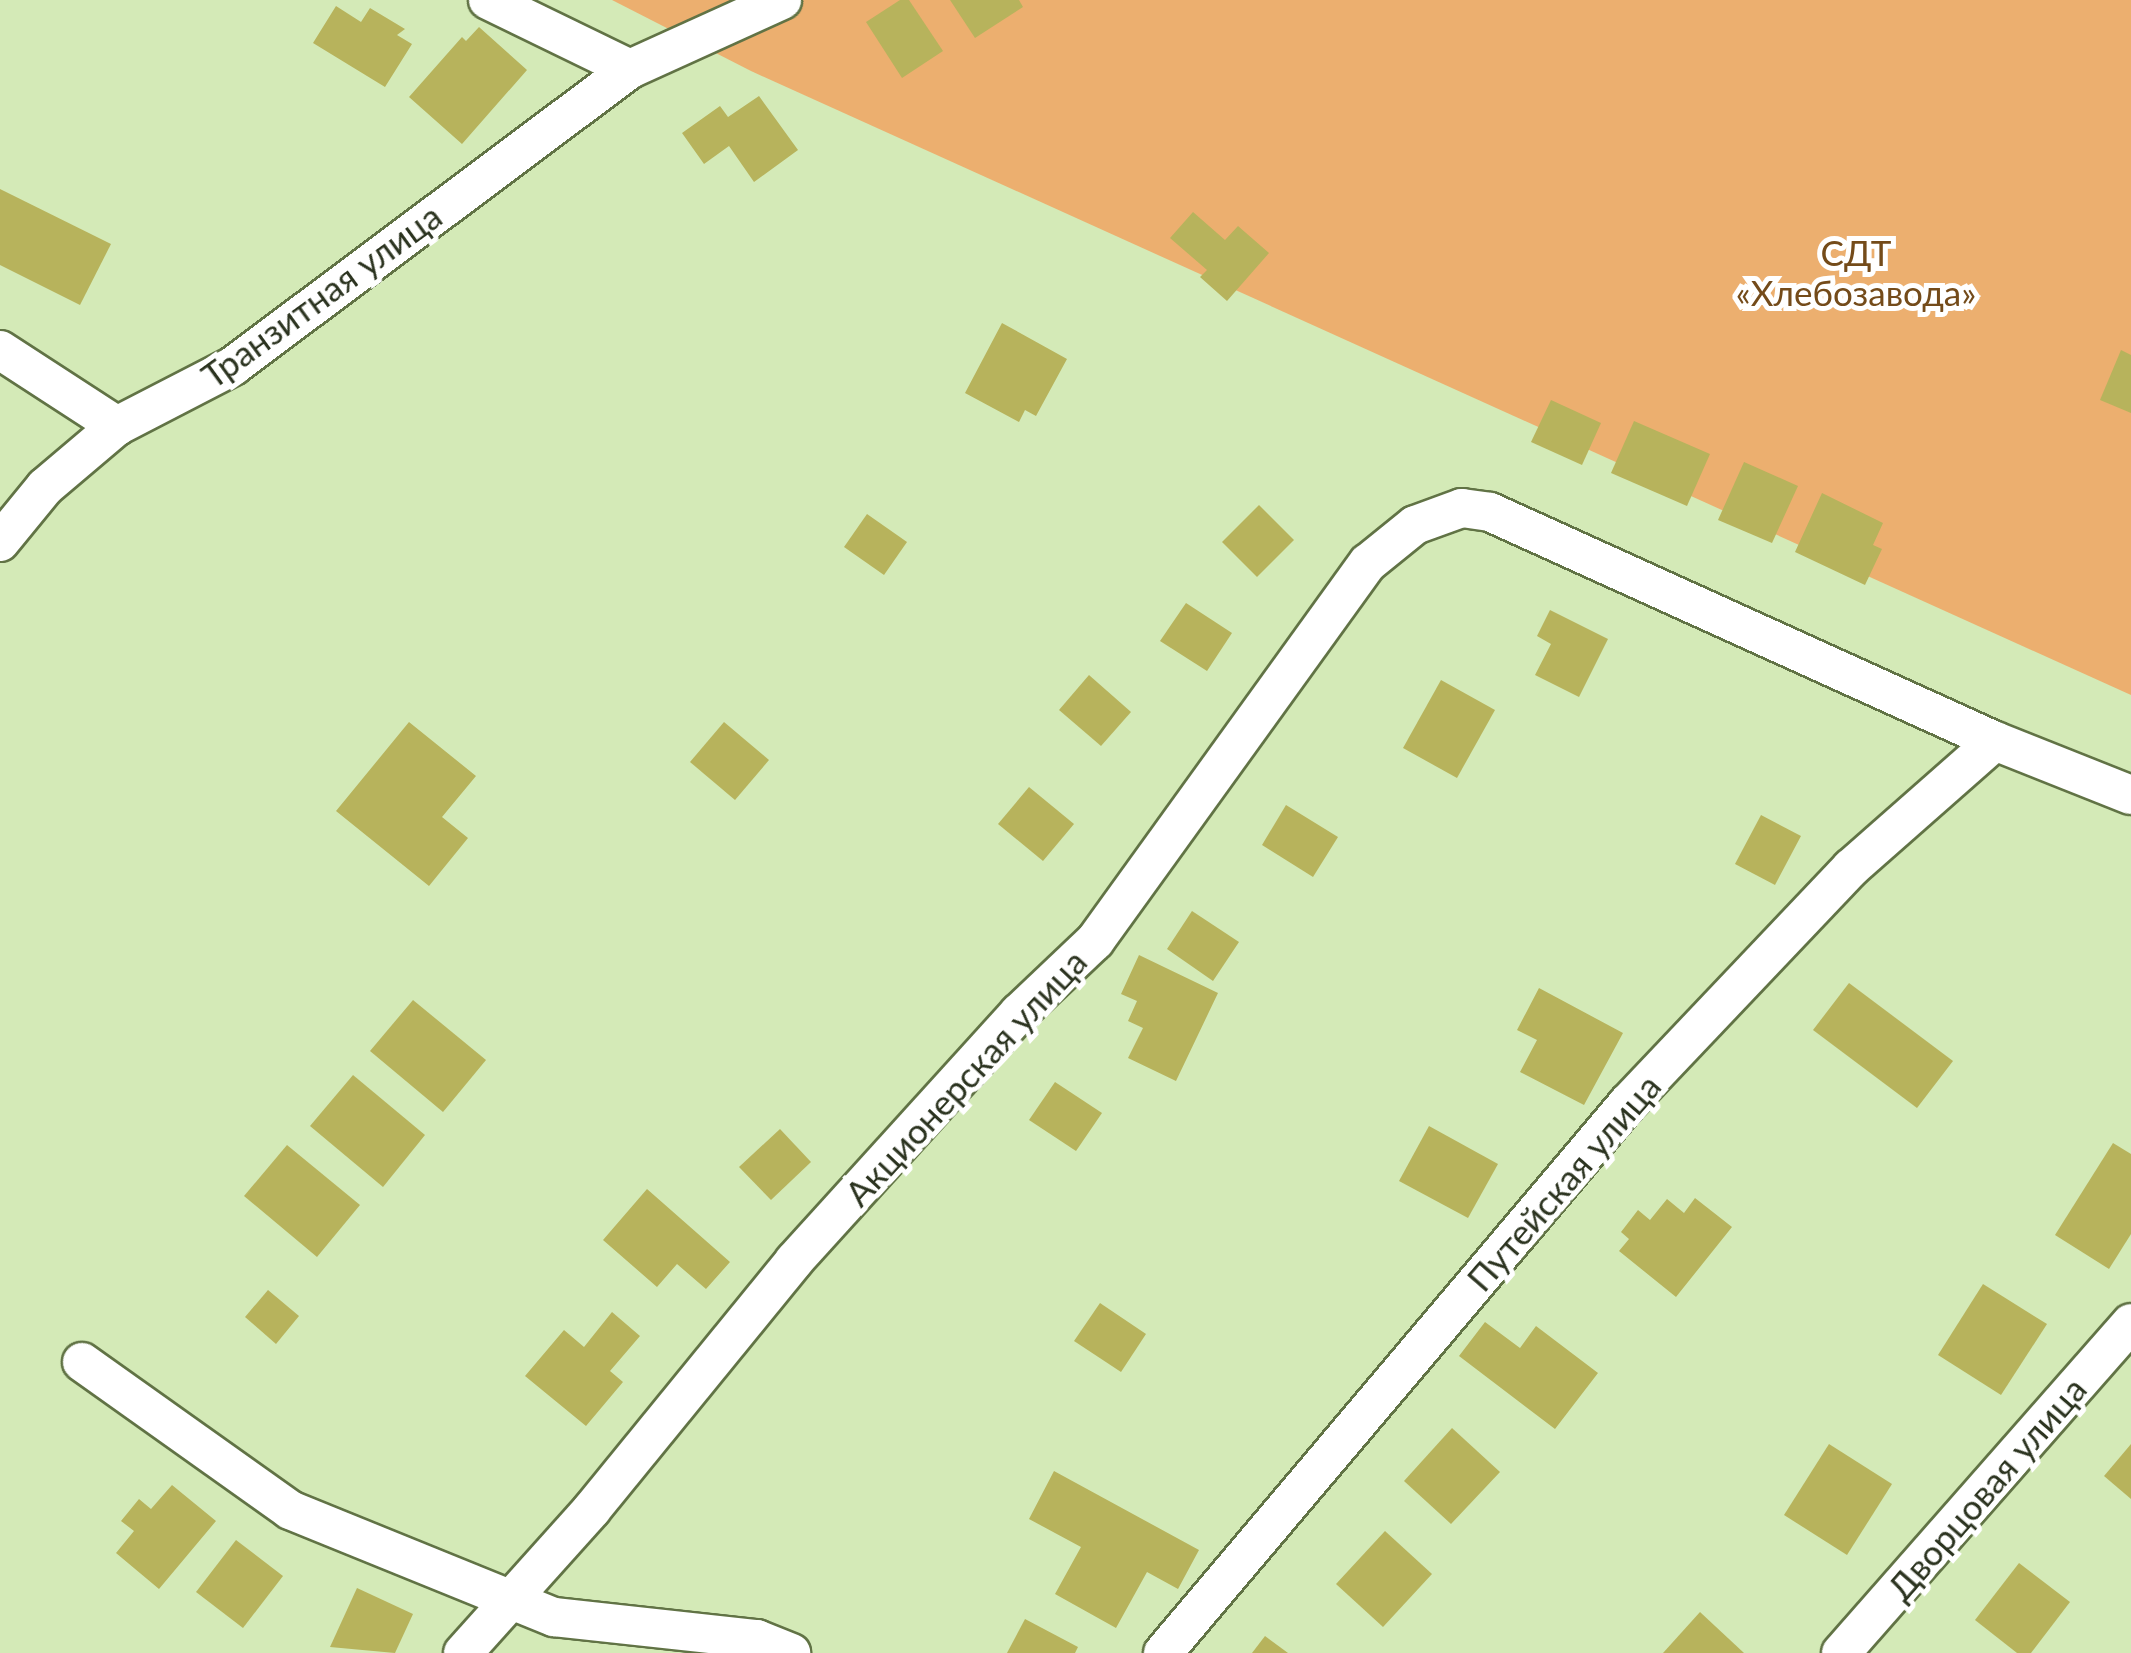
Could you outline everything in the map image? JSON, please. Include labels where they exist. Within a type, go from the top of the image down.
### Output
[{"type":"street","points":[[488,0],[630,70]]},
{"type":"street","name":"Транзитная улица","points":[[0,542],[45,488],[117,426],[233,366],[630,70],[782,0]]},
{"type":"street","points":[[0,350],[117,426]]},
{"type":"street","name":"Акционерская улица","points":[[464,1653],[794,1261],[1018,1013],[1094,941],[1368,564],[1415,525],[1462,508],[1490,512],[1995,741]]},
{"type":"street","points":[[1995,741],[2131,795]]},
{"type":"street","name":"Путейская улица","points":[[1163,1653],[1628,1103],[1850,868],[1995,741]]},
{"type":"street","name":"Дворцовая улица","points":[[1840,1653],[2131,1324]]},
{"type":"street","points":[[82,1362],[290,1510],[554,1617],[757,1639],[791,1653]]},
{"type":"green space","name":"СДТ «Хлебозавода»","points":[[612,0],[2131,0],[2131,695],[751,71]]},
{"type":"building","points":[[900,0],[909,0],[943,51],[902,78],[866,22]]},
{"type":"building","points":[[950,0],[1019,0],[1023,7],[975,38]]},
{"type":"building","points":[[336,6],[361,22],[370,8],[405,29],[397,35],[412,44],[385,87],[313,43]]},
{"type":"building","points":[[479,27],[527,70],[462,144],[409,97],[462,37],[466,41]]},
{"type":"building","points":[[759,96],[798,150],[754,182],[729,146],[704,164],[682,133],[720,106],[728,117]]},
{"type":"building","points":[[0,189],[111,244],[80,305],[0,265]]},
{"type":"building","points":[[1193,212],[1225,240],[1238,226],[1269,253],[1227,301],[1200,277],[1207,270],[1170,238]]},
{"type":"building","points":[[1002,323],[1067,359],[1036,416],[1025,410],[1019,422],[965,393]]},
{"type":"building","points":[[2121,350],[2131,355],[2131,413],[2100,400]]},
{"type":"building","points":[[1551,400],[1601,423],[1582,465],[1531,442]]},
{"type":"building","points":[[1634,421],[1710,454],[1687,506],[1611,473]]},
{"type":"building","points":[[1744,462],[1798,486],[1772,543],[1718,520]]},
{"type":"building","points":[[1822,493],[1883,523],[1873,545],[1882,549],[1865,585],[1795,552]]},
{"type":"building","points":[[1259,505],[1294,540],[1257,577],[1222,542]]},
{"type":"building","points":[[867,514],[907,542],[884,575],[844,547]]},
{"type":"building","points":[[1186,603],[1232,633],[1207,671],[1160,641]]},
{"type":"building","points":[[1550,610],[1608,639],[1579,697],[1535,675],[1551,644],[1537,636]]},
{"type":"building","points":[[1089,675],[1131,712],[1101,746],[1059,710]]},
{"type":"building","points":[[1441,680],[1495,710],[1457,778],[1403,748]]},
{"type":"building","points":[[409,722],[476,776],[442,817],[468,838],[429,886],[336,811]]},
{"type":"building","points":[[724,722],[769,760],[735,800],[690,762]]},
{"type":"building","points":[[1029,787],[1074,824],[1043,861],[998,824]]},
{"type":"building","points":[[1286,805],[1338,837],[1313,877],[1262,845]]},
{"type":"building","points":[[1761,815],[1801,836],[1775,885],[1735,864]]},
{"type":"building","points":[[1192,911],[1239,942],[1213,981],[1167,949]]},
{"type":"building","points":[[1139,955],[1218,993],[1176,1081],[1128,1058],[1143,1028],[1128,1021],[1137,1001],[1121,994]]},
{"type":"building","points":[[1849,983],[1953,1061],[1917,1108],[1813,1030]]},
{"type":"building","points":[[1539,988],[1623,1033],[1584,1105],[1520,1072],[1537,1040],[1517,1030]]},
{"type":"building","points":[[413,1000],[486,1060],[443,1112],[370,1051]]},
{"type":"building","points":[[353,1075],[425,1135],[383,1187],[310,1126]]},
{"type":"building","points":[[1055,1082],[1102,1113],[1076,1151],[1029,1120]]},
{"type":"building","points":[[1429,1126],[1498,1164],[1468,1218],[1399,1181]]},
{"type":"building","points":[[780,1129],[811,1162],[771,1200],[739,1167]]},
{"type":"building","points":[[2113,1143],[2131,1154],[2131,1234],[2109,1269],[2055,1235]]},
{"type":"building","points":[[287,1145],[360,1205],[317,1257],[244,1196]]},
{"type":"building","points":[[647,1189],[730,1262],[706,1289],[677,1264],[657,1287],[603,1240]]},
{"type":"building","points":[[1695,1198],[1732,1227],[1676,1297],[1619,1251],[1629,1239],[1621,1232],[1638,1210],[1650,1220],[1667,1199],[1684,1213]]},
{"type":"building","points":[[1983,1284],[2047,1324],[2001,1395],[1938,1355]]},
{"type":"building","points":[[268,1290],[299,1316],[276,1344],[245,1317]]},
{"type":"building","points":[[1100,1303],[1146,1334],[1121,1372],[1074,1341]]},
{"type":"building","points":[[612,1312],[640,1336],[610,1371],[623,1382],[586,1426],[525,1376],[564,1330],[584,1347]]},
{"type":"building","points":[[1485,1322],[1520,1348],[1536,1326],[1598,1373],[1555,1429],[1459,1356]]},
{"type":"building","points":[[1452,1428],[1500,1472],[1451,1524],[1404,1481]]},
{"type":"building","points":[[1829,1444],[1892,1484],[1847,1555],[1784,1515]]},
{"type":"building","points":[[2131,1444],[2131,1499],[2104,1476]]},
{"type":"building","points":[[1054,1471],[1199,1550],[1178,1589],[1147,1572],[1116,1628],[1055,1594],[1081,1547],[1029,1519]]},
{"type":"building","points":[[172,1485],[216,1521],[159,1589],[116,1553],[134,1531],[121,1521],[139,1499],[151,1509]]},
{"type":"building","points":[[1385,1531],[1432,1574],[1383,1627],[1336,1584]]},
{"type":"building","points":[[236,1540],[283,1576],[243,1628],[196,1592]]},
{"type":"building","points":[[2019,1563],[2070,1602],[2031,1653],[2017,1653],[1975,1620]]},
{"type":"building","points":[[357,1588],[413,1614],[395,1653],[330,1647]]},
{"type":"building","points":[[1700,1612],[1744,1653],[1663,1653]]},
{"type":"building","points":[[1025,1619],[1078,1647],[1075,1653],[1007,1653]]},
{"type":"building","points":[[1265,1636],[1288,1653],[1252,1653]]}]
